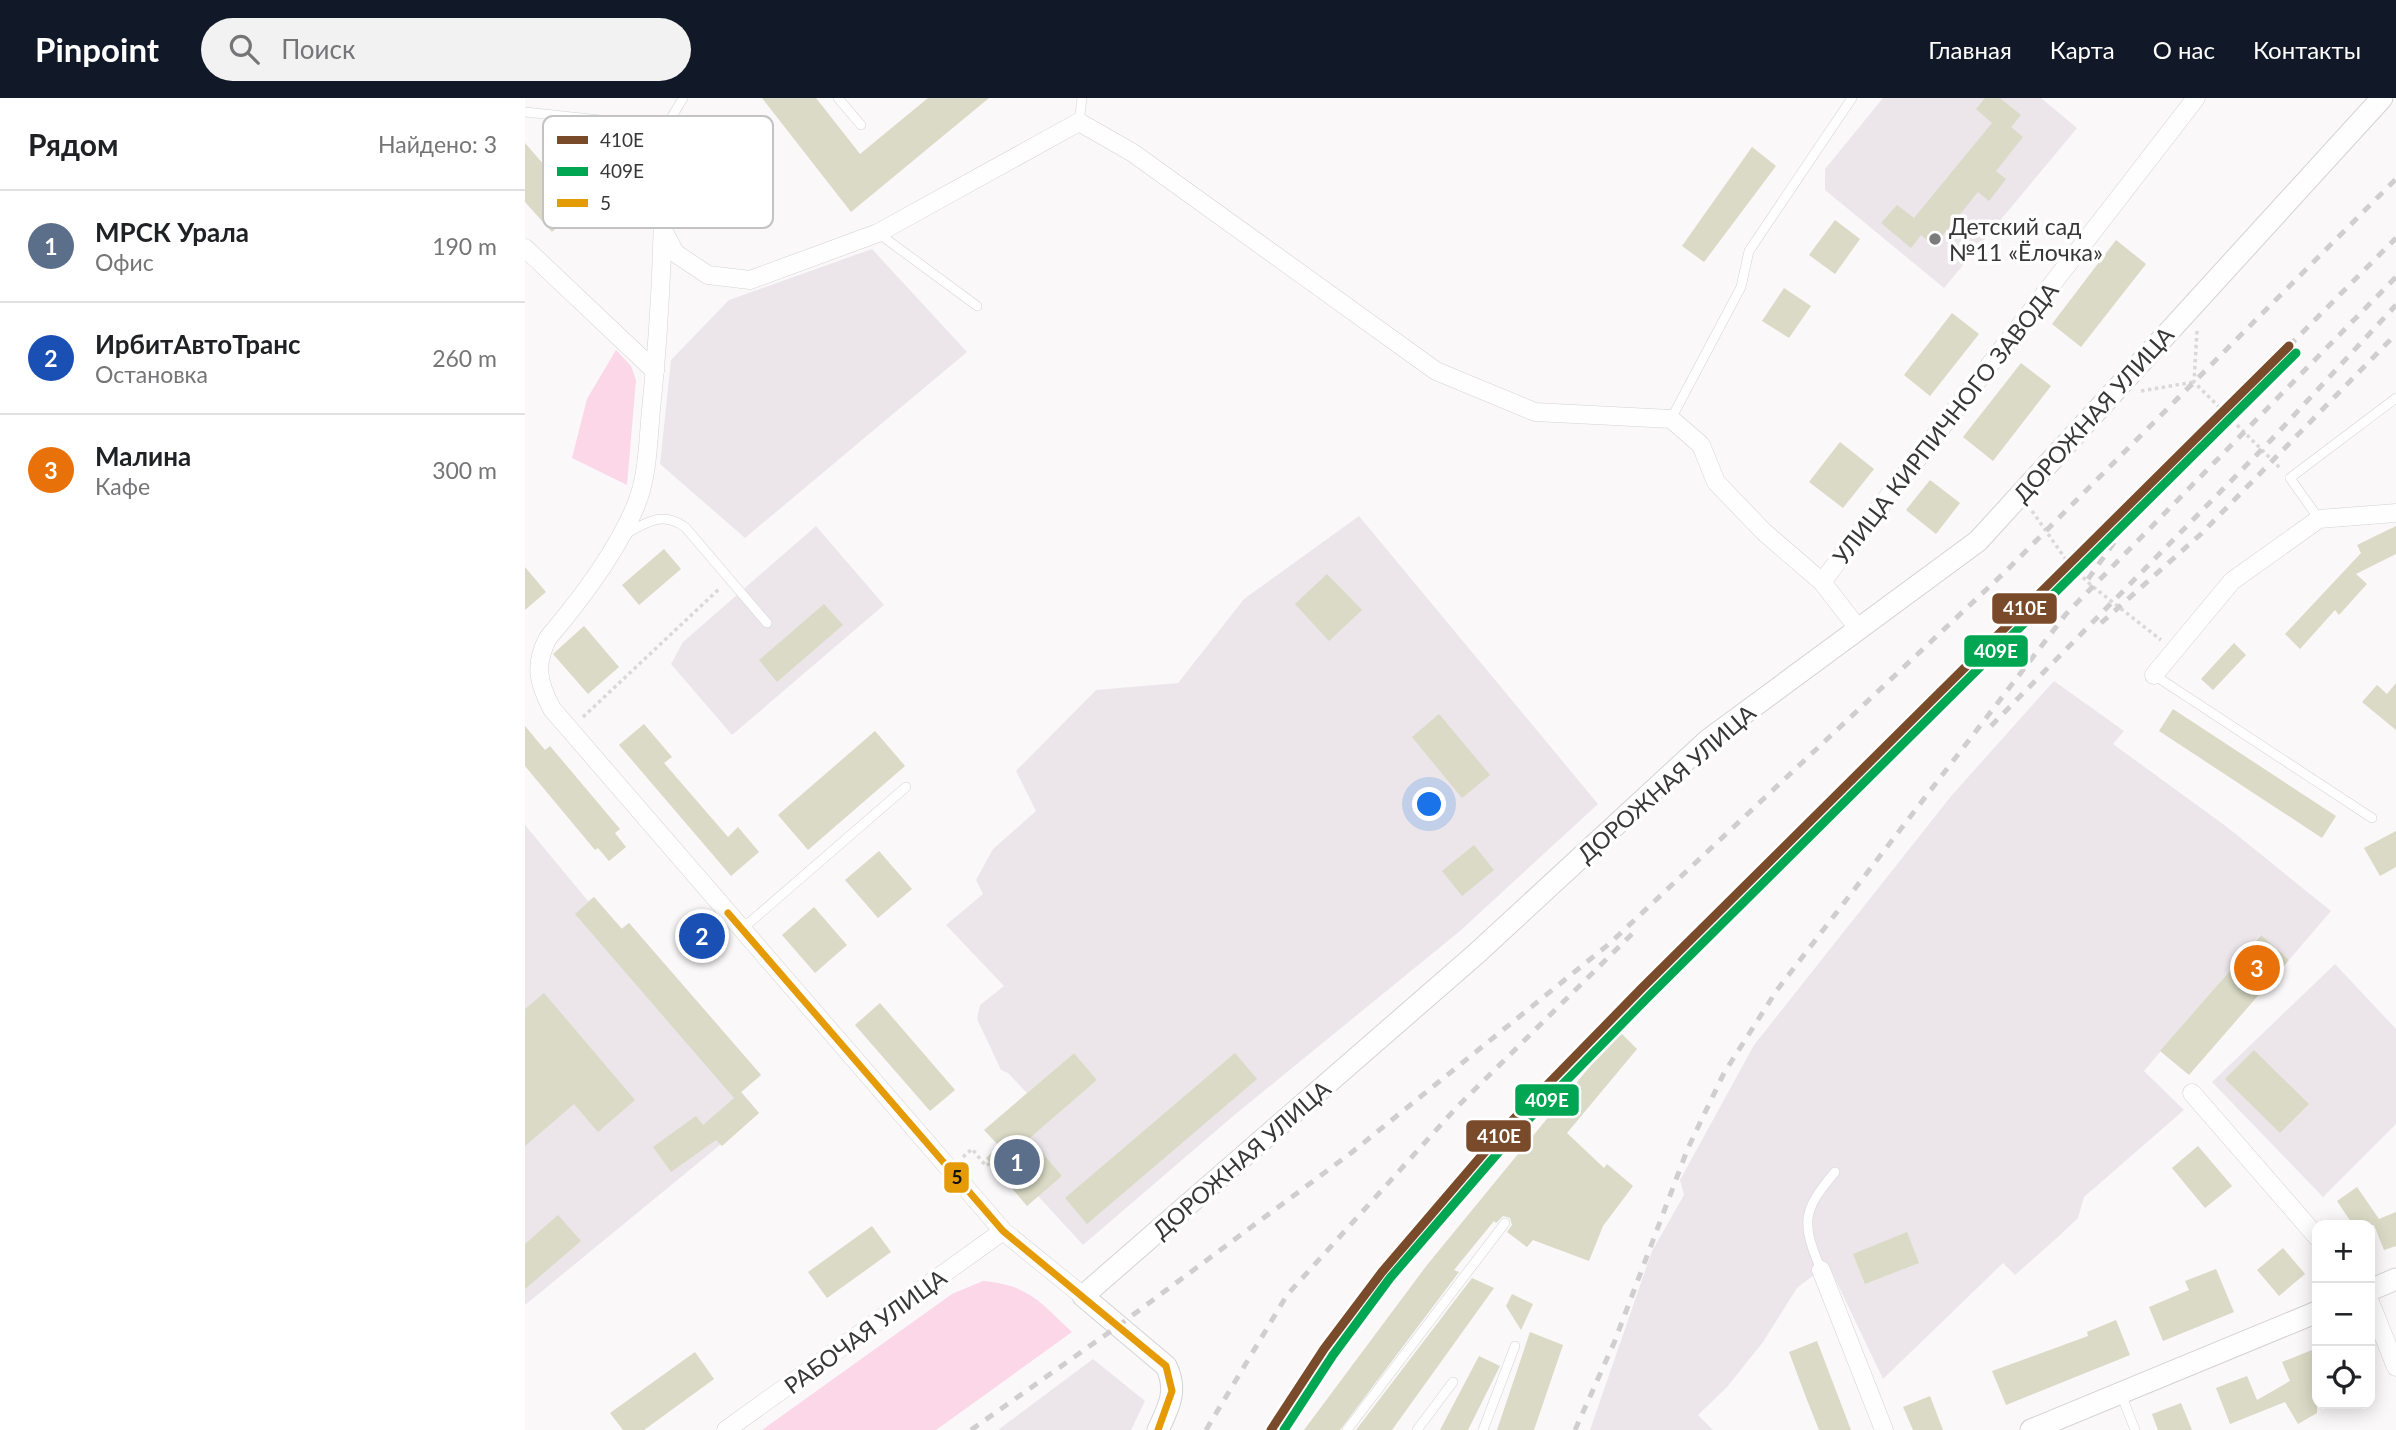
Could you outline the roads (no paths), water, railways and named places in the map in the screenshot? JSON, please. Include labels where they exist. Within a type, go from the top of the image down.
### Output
[{"type":"street","name":"УЛИЦА КИРПИЧНОГО ЗАВОДА","points":[[1822,582],[2196,98]]},
{"type":"street","name":"ДОРОЖНАЯ УЛИЦА","points":[[1083,1296],[1476,954],[1708,740],[1857,627],[1978,541],[2382,98]]},
{"type":"street","points":[[663,230],[675,253],[708,275],[750,280],[879,233],[1079,122],[1133,153],[1436,371],[1535,412],[1671,419],[1701,445],[1716,482],[1764,532],[1822,582],[1857,627]]},
{"type":"street","points":[[663,230],[646,468],[637,503],[620,538],[539,654],[540,687],[552,709],[1003,1231],[1166,1366],[1172,1377],[1173,1390],[1171,1403],[1158,1430]]},
{"type":"street","points":[[525,248],[655,370]]},
{"type":"street","points":[[2154,675],[2232,580],[2319,519],[2396,513]]},
{"type":"street","points":[[2192,1093],[2312,1231]]},
{"type":"street","name":"РАБОЧАЯ УЛИЦА","points":[[726,1430],[1003,1231]]},
{"type":"street","points":[[1821,1270],[1884,1430]]},
{"type":"street","points":[[2375,1288],[2396,1279]]},
{"type":"street","points":[[2031,1430],[2312,1314]]},
{"type":"street","points":[[2375,1314],[2396,1367]]},
{"type":"lane","points":[[672,116],[683,98]]},
{"type":"lane","points":[[838,98],[861,125]]},
{"type":"lane","points":[[1079,122],[1082,98]]},
{"type":"lane","points":[[1671,419],[1741,287],[1749,251],[1852,98]]},
{"type":"lane","points":[[525,112],[563,116]]},
{"type":"lane","points":[[879,233],[977,306]]},
{"type":"lane","points":[[2319,519],[2290,478],[2396,398]]},
{"type":"lane","points":[[620,538],[658,518],[673,519],[685,527],[767,622]]},
{"type":"lane","points":[[2154,675],[2372,818]]},
{"type":"lane","points":[[742,929],[906,787]]},
{"type":"lane","points":[[1821,1270],[1808,1239],[1809,1214],[1812,1199],[1835,1172]]},
{"type":"lane","points":[[1347,1430],[1505,1223]]},
{"type":"lane","points":[[1483,1430],[1515,1346]]},
{"type":"lane","points":[[1417,1430],[1453,1381]]},
{"type":"lane","points":[[2120,1392],[2135,1430]]},
{"type":"railway","points":[[971,1430],[1118,1326],[1351,1153],[1609,944],[2005,572],[2396,179]]},
{"type":"railway","points":[[2289,346],[2396,238]]},
{"type":"railway","points":[[1575,1430],[1614,1343],[1688,1148],[1724,1073],[1777,990],[2066,614],[2396,277]]},
{"type":"railway","points":[[1991,726],[2272,439],[2396,305]]},
{"type":"railway","points":[[2101,623],[2201,534],[2396,334]]},
{"type":"railway","points":[[2088,579],[2143,502],[2214,420]]},
{"type":"railway","points":[[1206,1430],[1287,1295],[1457,1107],[1636,930]]},
{"type":"place","name":"Детский сад №11 «Ёлочка»","points":[[1935,239]]},
{"type":"place","name":"ИрбитАвтоТранс","points":[[702,936]]},
{"type":"place","name":"Малина","points":[[2257,968]]},
{"type":"place","name":"МРСК Урала","points":[[1017,1162]]}]
